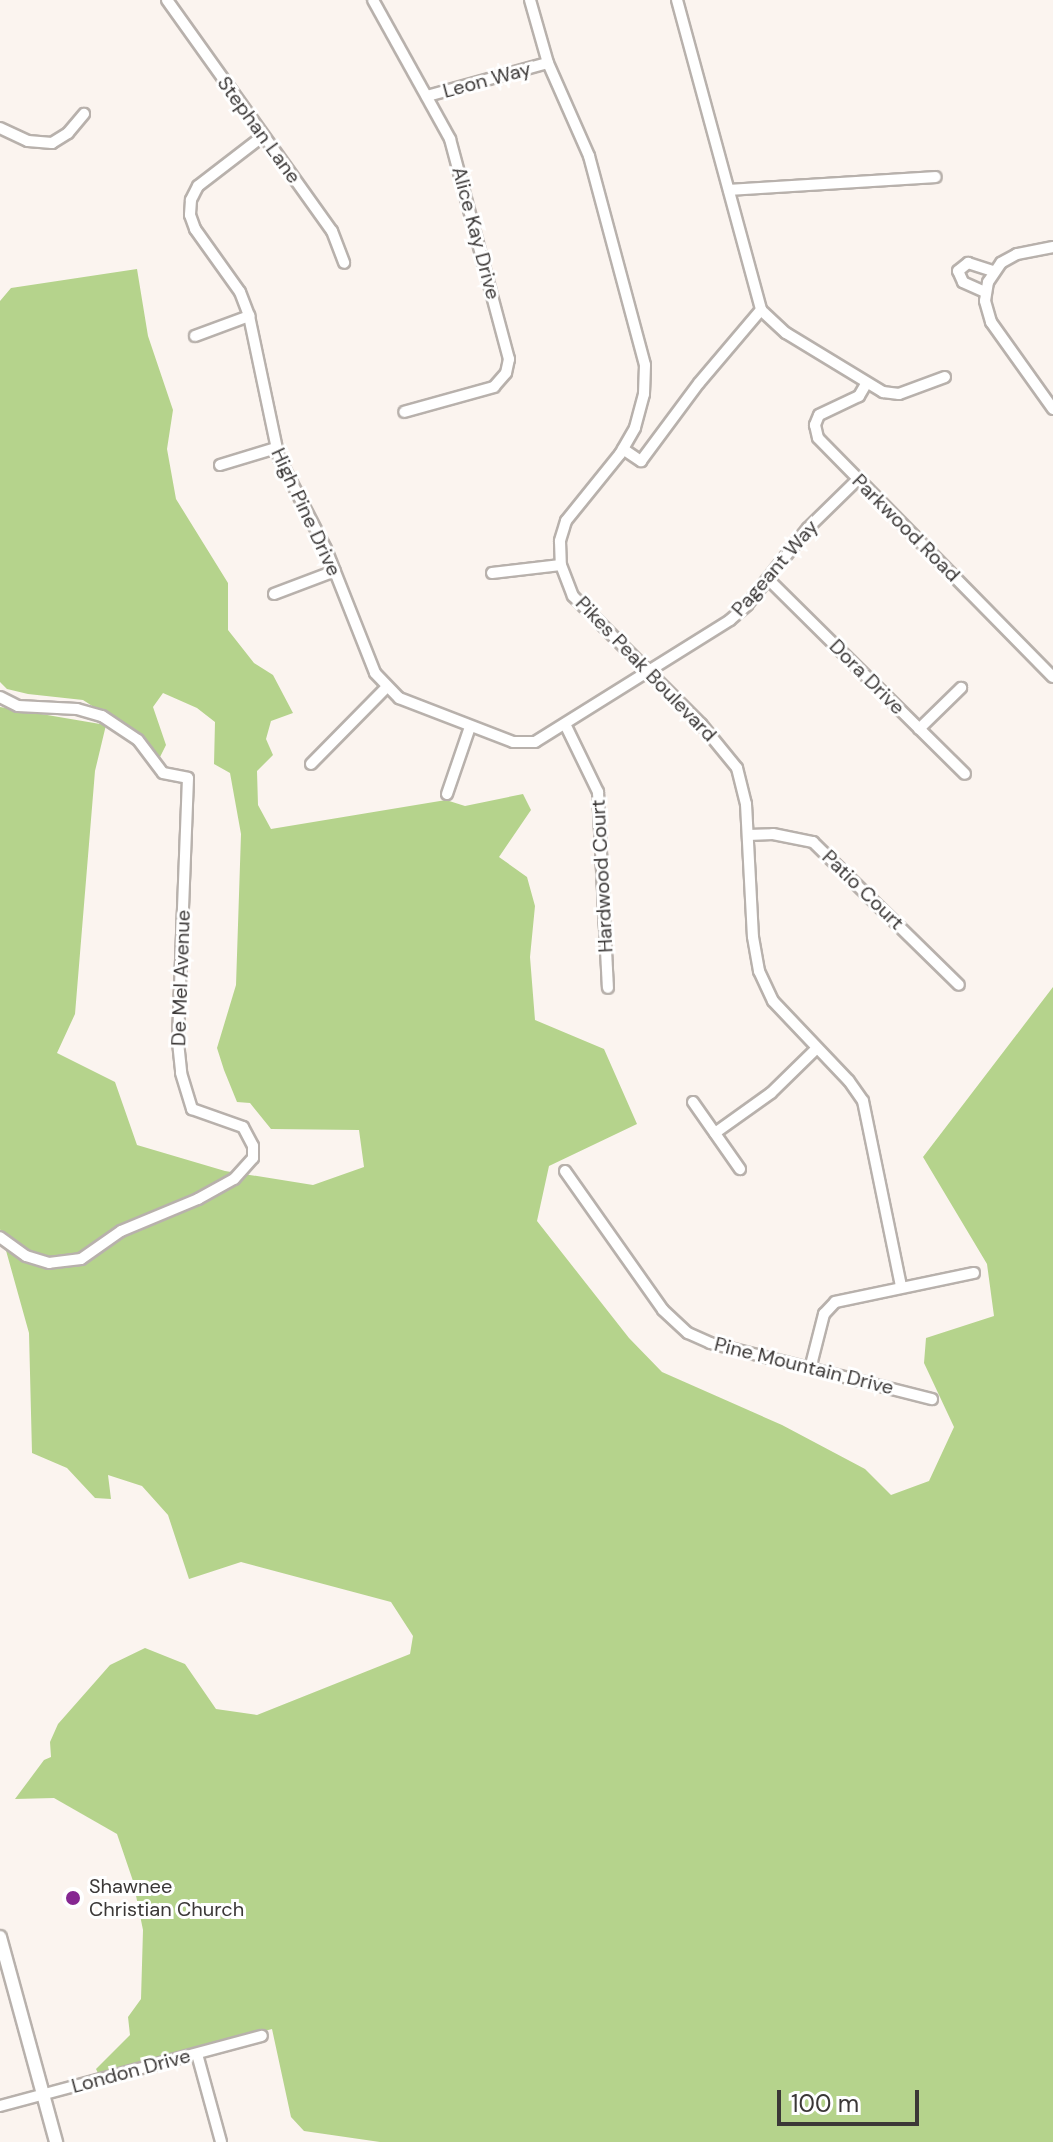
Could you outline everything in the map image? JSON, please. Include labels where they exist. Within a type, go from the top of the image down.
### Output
[{"type":"street","name":"Stephan Lane","points":[[167,0],[332,231],[344,263]]},
{"type":"street","name":"Alice Kay Drive","points":[[373,0],[450,139],[509,359],[506,373],[494,387],[404,412]]},
{"type":"street","points":[[492,573],[561,565],[560,541],[566,521],[623,449],[641,407],[645,378],[642,350],[589,156],[548,63],[530,0]]},
{"type":"street","points":[[677,0],[761,310],[786,333],[866,384],[891,394],[945,377]]},
{"type":"street","name":"Leon Way","points":[[427,96],[548,63]]},
{"type":"street","points":[[0,128],[28,141],[52,143],[65,136],[84,114]]},
{"type":"street","name":"High Pine Drive","points":[[263,136],[198,186],[190,207],[195,229],[240,292],[249,316],[276,448],[335,571],[372,667],[387,687],[409,703],[525,744],[535,742],[565,724]]},
{"type":"street","points":[[729,190],[936,177]]},
{"type":"street","points":[[1053,247],[1017,254],[993,271],[985,292],[991,322],[1053,409]]},
{"type":"street","points":[[985,292],[963,282],[958,271],[968,263],[993,271]]},
{"type":"street","points":[[623,449],[641,461],[699,383],[761,310]]},
{"type":"street","points":[[195,336],[249,316]]},
{"type":"street","name":"Parkwood Road","points":[[866,384],[859,396],[825,409],[815,425],[818,438],[1053,677]]},
{"type":"street","points":[[220,465],[276,448]]},
{"type":"street","name":"Pageant Way","points":[[565,724],[730,620],[768,579],[808,528],[857,480]]},
{"type":"street","name":"Pikes Peak Boulevard","points":[[561,565],[573,596],[717,741],[737,768],[744,787],[753,937],[759,971],[773,1001],[849,1081],[867,1111],[901,1286]]},
{"type":"street","points":[[274,594],[335,571]]},
{"type":"street","name":"Dora Drive","points":[[768,579],[965,774]]},
{"type":"street","points":[[311,764],[387,687]]},
{"type":"street","points":[[919,729],[961,688]]},
{"type":"street","name":"De Mel Avenue","points":[[0,697],[18,706],[65,708],[102,716],[138,740],[163,773],[188,778],[178,1042],[181,1073],[192,1109],[243,1127],[253,1146],[253,1158],[234,1179],[198,1199],[121,1231],[81,1259],[49,1263],[26,1256],[0,1237]]},
{"type":"street","name":"Hardwood Court","points":[[565,724],[593,774],[598,792],[608,988]]},
{"type":"street","points":[[447,794],[470,727]]},
{"type":"street","name":"Patio Court","points":[[748,835],[773,834],[813,842],[959,985]]},
{"type":"street","points":[[715,1133],[771,1093],[817,1048]]},
{"type":"street","points":[[693,1102],[740,1169]]},
{"type":"street","name":"Pine Mountain Drive","points":[[565,1171],[656,1300],[679,1326],[710,1343],[932,1399]]},
{"type":"street","points":[[810,1369],[824,1314],[835,1302],[974,1273]]},
{"type":"street","points":[[0,1937],[56,2142]]},
{"type":"street","name":"London Drive","points":[[0,2106],[262,2036]]},
{"type":"street","points":[[197,2054],[221,2142]]},
{"type":"green space","points":[[137,269],[148,336],[173,410],[167,449],[176,499],[228,583],[228,630],[254,663],[273,675],[293,713],[271,721],[266,739],[273,755],[257,771],[258,805],[271,829],[446,800],[465,806],[523,794],[531,810],[499,857],[527,877],[535,906],[530,957],[535,1020],[604,1049],[637,1124],[549,1166],[537,1221],[629,1338],[662,1372],[782,1425],[865,1469],[891,1495],[929,1481],[954,1427],[924,1363],[926,1338],[994,1316],[987,1264],[923,1157],[1053,987],[1053,2142],[380,2142],[304,2131],[291,2117],[272,2029],[99,2075],[96,2069],[130,2035],[128,2017],[141,1999],[143,1930],[133,1881],[117,1834],[54,1798],[15,1799],[44,1760],[51,1757],[50,1742],[58,1724],[110,1665],[145,1648],[185,1664],[216,1709],[257,1715],[410,1654],[413,1636],[391,1602],[241,1562],[189,1579],[168,1515],[142,1486],[108,1475],[111,1499],[95,1498],[67,1468],[32,1453],[29,1333],[0,1229],[0,707],[106,725],[95,771],[75,1014],[57,1053],[115,1082],[137,1145],[225,1171],[313,1185],[364,1167],[359,1130],[271,1129],[250,1103],[237,1102],[224,1070],[217,1048],[236,985],[241,834],[230,773],[214,764],[215,722],[197,708],[163,693],[153,707],[166,745],[159,759],[137,735],[83,700],[28,694],[7,689],[0,682],[0,301],[11,288]]},
{"type":"place","name":"Shawnee Christian Church","points":[[73,1898]]}]
